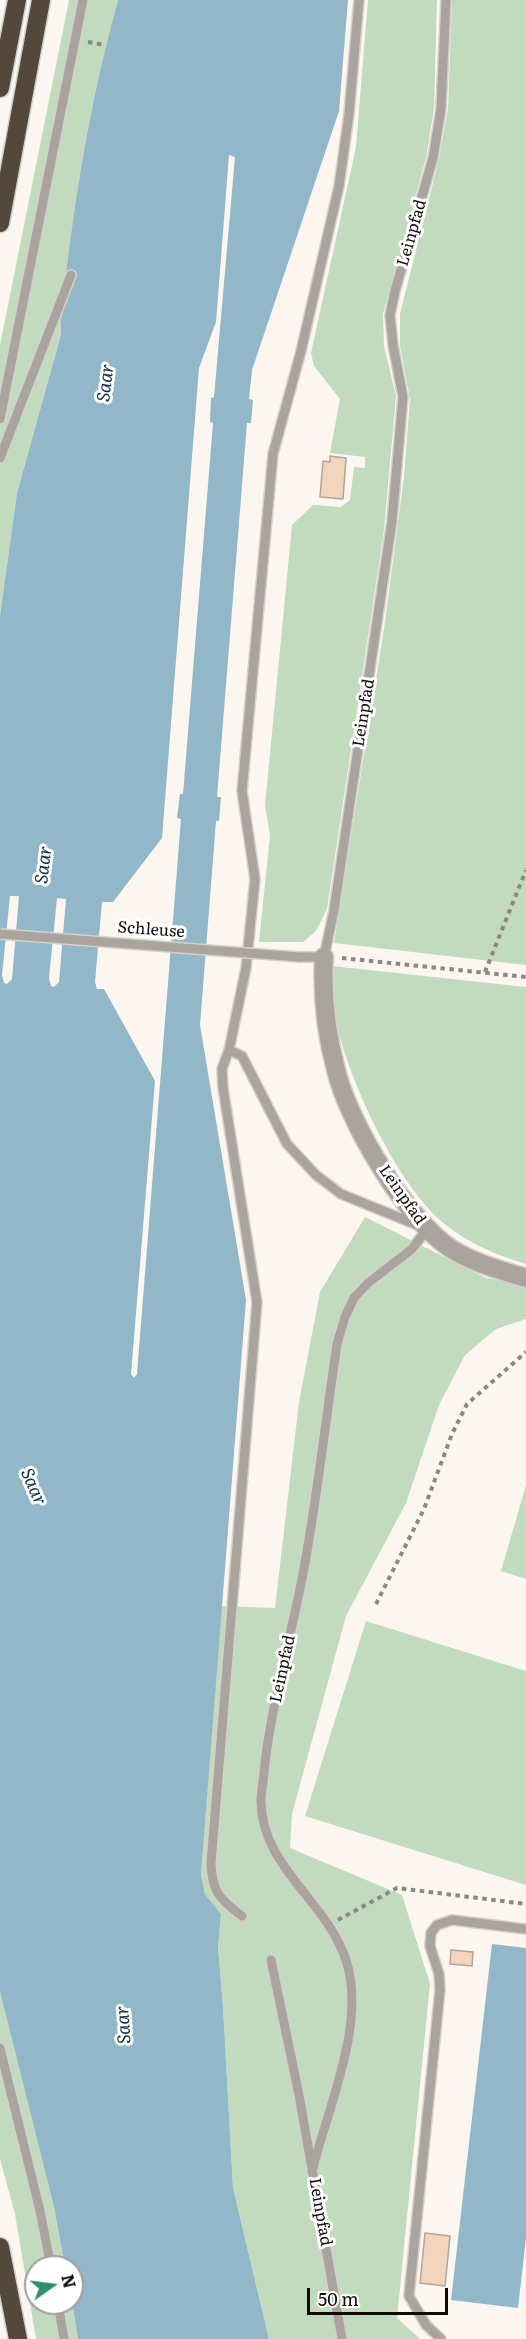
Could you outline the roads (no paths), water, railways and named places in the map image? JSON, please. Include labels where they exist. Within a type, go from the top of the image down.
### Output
[{"type":"highway","points":[[0,88],[17,0]]},
{"type":"highway","points":[[0,223],[42,0]]},
{"type":"highway","points":[[0,2247],[18,2339]]},
{"type":"street","name":"Leinpfad","points":[[324,957],[322,993],[336,1071],[357,1123],[401,1198],[427,1229]]},
{"type":"street","points":[[427,1229],[450,1248],[486,1266],[526,1278]]},
{"type":"lane","points":[[0,419],[83,0]]},
{"type":"lane","points":[[242,1916],[222,1901],[211,1882],[257,1302],[223,1088],[222,1069],[229,1050],[246,968],[255,879],[242,791],[273,454],[301,351],[339,186],[349,114],[359,0]]},
{"type":"lane","name":"Leinpfad","points":[[324,957],[334,910],[392,521],[403,397],[390,315],[433,158],[441,109],[446,0]]},
{"type":"lane","points":[[0,458],[71,275]]},
{"type":"lane","name":"Schleuse","points":[[0,934],[324,957]]},
{"type":"lane","points":[[229,1050],[242,1056],[287,1144],[316,1175],[341,1194],[427,1229]]},
{"type":"lane","name":"Leinpfad","points":[[342,2339],[312,2172],[352,2026],[347,1961],[330,1924],[285,1868],[270,1843],[263,1826],[261,1799],[269,1734],[305,1564],[337,1344],[345,1317],[354,1298],[368,1283],[388,1270],[412,1249],[427,1229]]},
{"type":"lane","points":[[444,2339],[426,2325],[410,2296],[441,1990],[440,1974],[430,1946],[432,1933],[437,1925],[452,1920],[526,1929]]},
{"type":"lane","points":[[271,1960],[312,2172]]},
{"type":"lane","points":[[0,2048],[49,2255]]},
{"type":"lane","points":[[60,2315],[64,2339]]},
{"type":"water","name":"Saar","points":[[118,0],[348,0],[339,111],[252,370],[249,399],[253,400],[251,423],[247,423],[217,797],[221,797],[219,821],[216,821],[200,1025],[246,1300],[201,1874],[205,1894],[221,1914],[218,1947],[233,2188],[269,2339],[78,2339],[74,2315],[84,2315],[84,2255],[63,2255],[54,2207],[0,1992],[0,616],[17,493],[61,334],[61,317],[76,276],[66,273],[70,239],[101,67]],"holes":[[[229,155],[235,157],[214,397],[211,398],[210,422],[213,423],[183,794],[180,794],[177,818],[181,819],[137,1374],[134,1378],[131,1374],[155,1081],[104,989],[97,989],[95,982],[102,902],[113,902],[162,838],[199,368],[216,322]],[[10,896],[19,896],[12,979],[7,984],[4,983],[2,975]],[[57,898],[66,899],[59,982],[54,987],[51,986],[49,978]]]},
{"type":"water","points":[[492,1944],[526,1948],[526,2238],[518,2308],[451,2300]]}]
